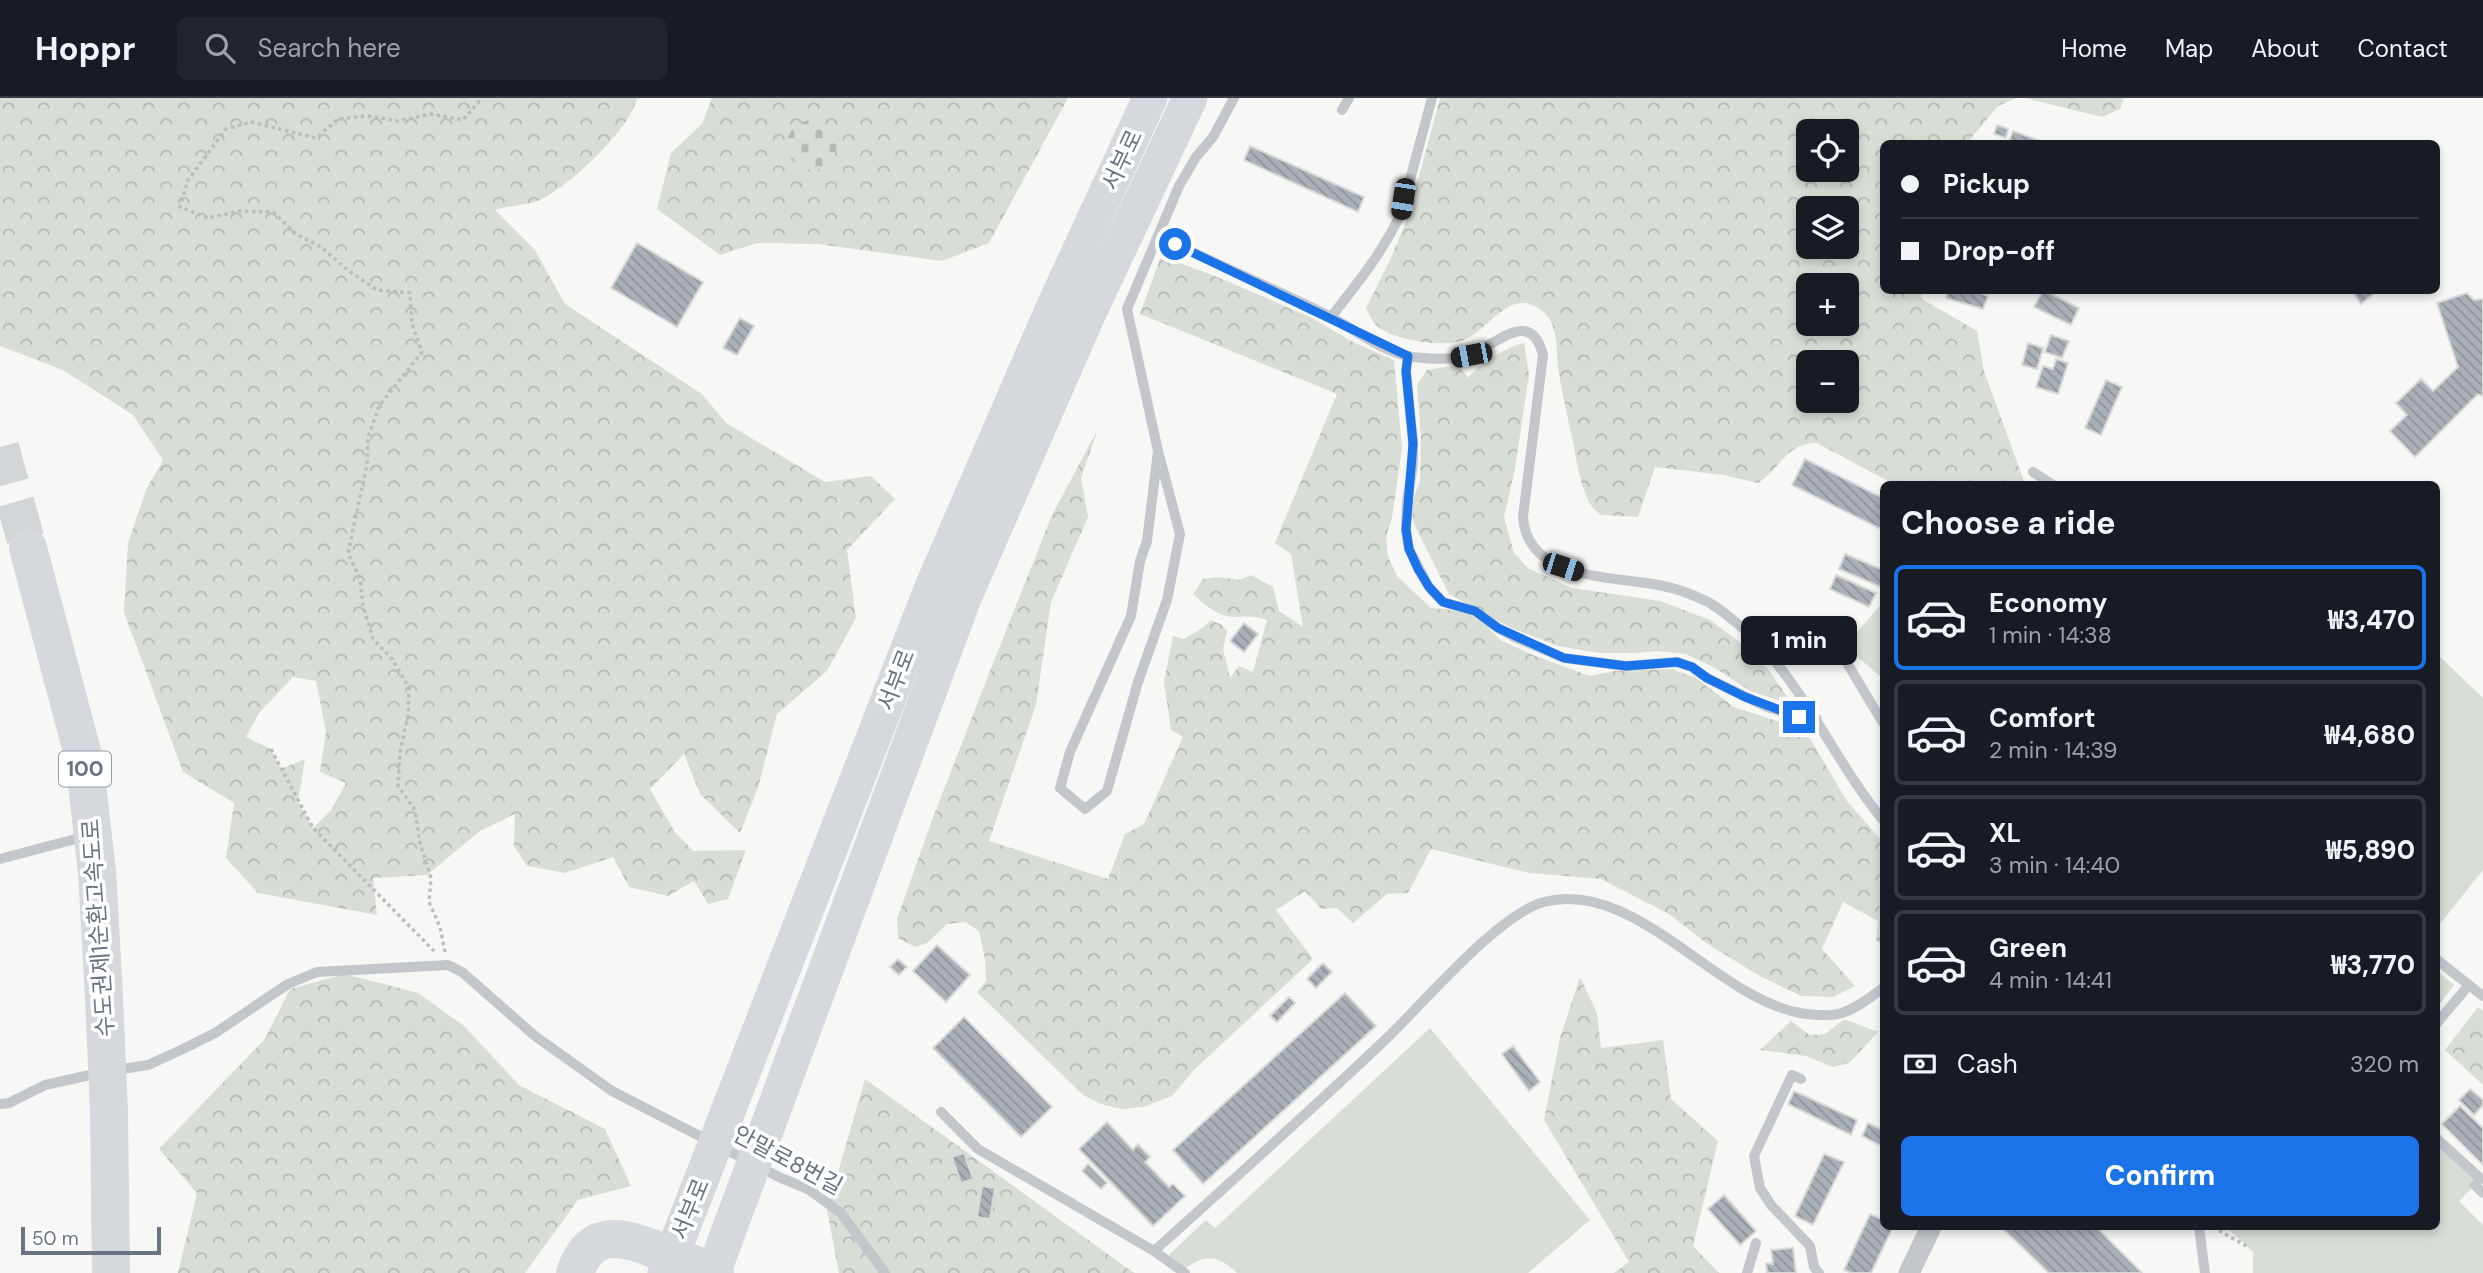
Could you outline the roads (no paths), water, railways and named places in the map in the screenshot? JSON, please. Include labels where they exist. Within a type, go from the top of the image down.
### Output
[{"type":"highway","name":"서부로","points":[[665,1273],[932,587],[1053,308],[1150,98]]},
{"type":"highway","name":"서부로","points":[[714,1273],[964,597],[1087,317],[1190,98]]},
{"type":"highway","name":"수도권제1순환고속도로","points":[[28,548],[84,760],[93,834],[109,1112],[111,1254]]},
{"type":"highway","points":[[575,1273],[580,1260],[590,1248],[601,1241],[616,1238],[643,1244],[714,1273]]},
{"type":"street","points":[[1909,1273],[1930,1230]]},
{"type":"lane","points":[[1158,451],[1147,541],[1140,561],[1131,616],[1070,752],[1060,788],[1085,809],[1107,791],[1138,682],[1167,600],[1180,534],[1158,451],[1127,309],[1179,186],[1196,157],[1213,137],[1234,98]]},
{"type":"lane","points":[[1342,110],[1349,98]]},
{"type":"lane","points":[[1331,317],[1369,268],[1401,213],[1432,98]]},
{"type":"lane","points":[[1175,244],[1408,356],[1456,358],[1471,355],[1510,333],[1520,330],[1529,332],[1541,344],[1544,355],[1523,517],[1524,531],[1536,550],[1546,559],[1579,572],[1685,591],[1710,603],[1736,623],[1772,656],[1791,680],[1862,794],[1880,816]]},
{"type":"lane","points":[[1408,356],[1406,371],[1413,443],[1406,530],[1409,549],[1418,569],[1429,587],[1443,602],[1475,611],[1498,628],[1564,658],[1626,666],[1677,662],[1692,667],[1707,678],[1768,707],[1799,717],[1817,719]]},
{"type":"lane","points":[[2033,472],[2047,481]]},
{"type":"lane","points":[[1838,639],[1844,658],[1880,718]]},
{"type":"lane","points":[[0,859],[93,834]]},
{"type":"lane","points":[[1154,1251],[1312,1110],[1416,1011],[1477,948],[1531,906],[1566,899],[1605,906],[1644,923],[1744,992],[1794,1012],[1814,1015],[1842,1013],[1880,990]]},
{"type":"lane","points":[[2440,962],[2483,996]]},
{"type":"lane","name":"안말로8번길","points":[[0,1104],[9,1103],[45,1085],[70,1078],[148,1065],[215,1033],[289,984],[317,972],[448,965],[462,972],[535,1036],[612,1091],[808,1189],[841,1213],[885,1273]]},
{"type":"lane","points":[[2440,1019],[2469,985]]},
{"type":"lane","points":[[1801,1079],[1792,1075],[1754,1156],[1760,1188],[1771,1205],[1810,1246],[1814,1267],[1819,1273]]},
{"type":"lane","points":[[941,1112],[978,1149],[1154,1251],[1185,1273]]},
{"type":"lane","points":[[2440,1142],[2480,1186]]},
{"type":"lane","points":[[2199,1230],[2205,1273]]},
{"type":"lane","points":[[1747,1273],[1756,1243]]},
{"type":"tunnel","points":[[0,447],[28,548]]}]
